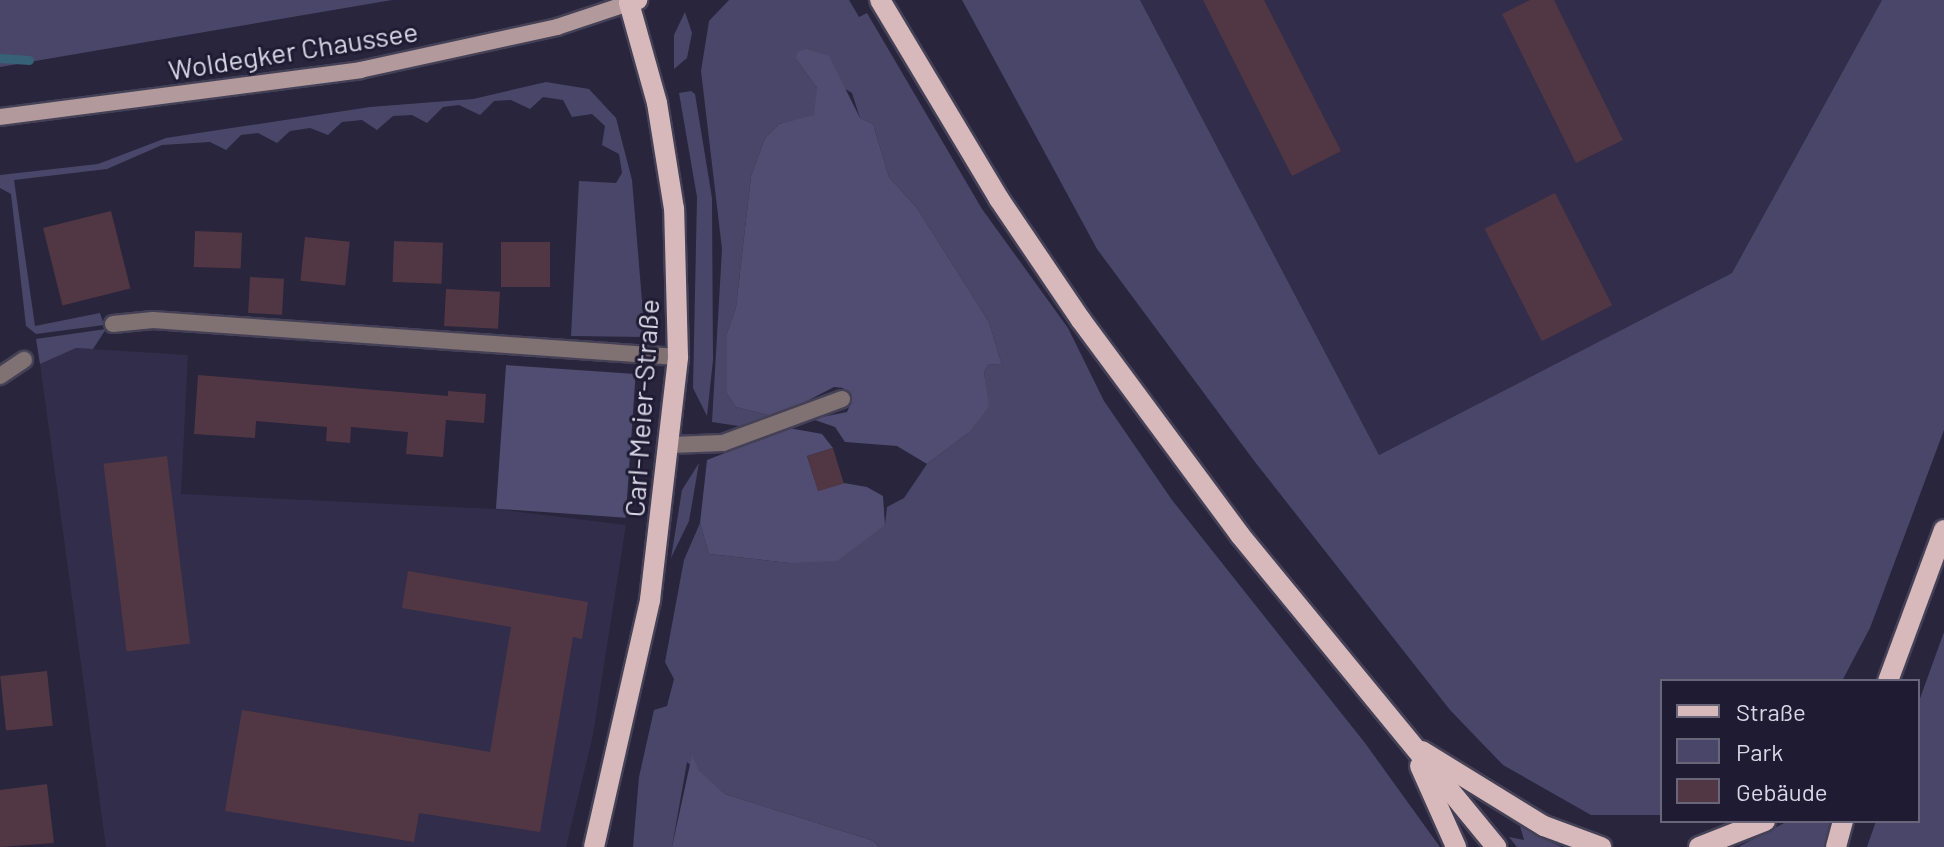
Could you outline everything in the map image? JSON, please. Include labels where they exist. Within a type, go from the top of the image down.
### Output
[{"type":"main road","name":"Woldegker Chaussee","points":[[0,117],[360,70],[557,27],[631,1]]},
{"type":"main road","name":"Carl-Meier-Straße","points":[[594,847],[604,817],[650,600],[671,445],[678,357],[678,277],[667,154],[631,1]]},
{"type":"main road","points":[[882,2],[999,199],[1081,320],[1240,535],[1496,847]]},
{"type":"main road","points":[[1888,677],[1944,530]]},
{"type":"main road","points":[[1410,744],[1456,847]]},
{"type":"main road","points":[[1410,744],[1544,826],[1601,847]]},
{"type":"main road","name":"Carl-Meier-Straße","points":[[604,817],[609,847]]},
{"type":"main road","points":[[1699,847],[1760,823]]},
{"type":"main road","points":[[1836,847],[1842,823]]},
{"type":"street","points":[[113,324],[153,320],[678,357]]},
{"type":"street","points":[[0,376],[24,360]]},
{"type":"street","points":[[671,445],[723,443],[842,399]]},
{"type":"shaded area","points":[[1140,0],[1882,0],[1732,273],[1379,455]]},
{"type":"shaded area","points":[[806,49],[829,56],[860,118],[873,124],[889,177],[917,208],[989,322],[1002,365],[989,364],[984,372],[989,406],[971,431],[927,464],[897,446],[845,442],[835,427],[812,419],[847,412],[851,403],[843,388],[834,387],[776,417],[736,407],[727,394],[727,333],[736,307],[751,176],[765,138],[779,124],[814,115],[817,88],[796,59],[797,52]]},
{"type":"shaded area","points":[[76,348],[188,355],[181,494],[496,509],[626,525],[593,735],[566,847],[106,847],[40,364]]},
{"type":"shaded area","points":[[506,365],[636,374],[626,518],[496,509]]},
{"type":"shaded area","points":[[789,428],[822,434],[833,448],[807,456],[818,490],[844,483],[867,487],[883,496],[885,525],[837,561],[790,563],[709,554],[700,523],[707,460]]},
{"type":"shaded area","points":[[692,755],[699,771],[725,794],[871,840],[880,847],[672,847]]},
{"type":"green space","points":[[0,0],[392,0],[0,67]]},
{"type":"green space","points":[[729,0],[849,0],[859,17],[867,13],[982,209],[1068,328],[1104,401],[1172,500],[1365,743],[1440,847],[880,847],[871,840],[725,794],[687,762],[672,847],[633,847],[639,777],[654,710],[667,706],[674,679],[665,662],[684,560],[700,523],[709,554],[790,563],[885,525],[887,507],[904,498],[927,464],[971,431],[988,406],[984,372],[989,364],[1002,365],[989,322],[917,208],[889,177],[873,124],[860,118],[852,93],[796,59],[817,88],[819,102],[814,116],[779,124],[765,138],[751,176],[736,307],[727,333],[727,394],[736,407],[776,417],[745,427],[712,422],[722,249],[701,71],[709,21]]},
{"type":"green space","points":[[962,0],[1140,0],[1379,455],[1732,273],[1882,0],[1944,0],[1944,430],[1870,628],[1843,679],[1660,679],[1660,815],[1591,815],[1503,765],[1450,710],[1255,462],[1097,249]]},
{"type":"green space","points":[[685,12],[692,33],[687,58],[674,69],[674,35]]},
{"type":"green space","points":[[546,82],[589,89],[616,118],[632,180],[645,337],[571,336],[579,181],[616,183],[622,173],[619,154],[602,145],[605,126],[592,114],[572,117],[563,100],[543,97],[530,109],[511,100],[494,101],[480,115],[459,105],[443,107],[427,123],[412,115],[393,116],[377,130],[362,120],[342,122],[328,135],[310,128],[290,131],[277,143],[258,133],[241,135],[226,150],[210,142],[162,145],[107,169],[14,180],[35,326],[100,313],[104,325],[36,334],[26,326],[11,194],[0,188],[0,175],[98,164],[166,138],[370,107],[473,99]]},
{"type":"green space","points":[[691,91],[695,94],[712,198],[713,360],[707,416],[693,388],[697,197],[679,93]]},
{"type":"green space","points":[[106,329],[93,349],[76,348],[40,364],[36,339]]},
{"type":"green space","points":[[699,463],[689,521],[671,558],[682,490]]},
{"type":"green space","points":[[1944,632],[1944,847],[1867,847],[1875,823],[1920,823],[1920,698]]},
{"type":"green space","points":[[1784,823],[1830,823],[1824,847],[1738,847]]},
{"type":"green space","points":[[1520,826],[1562,847],[1517,847],[1509,837],[1524,840]]},
{"type":"building","points":[[1203,0],[1264,0],[1341,151],[1292,176]]},
{"type":"building","points":[[1530,0],[1554,0],[1623,140],[1576,163],[1502,14]]},
{"type":"building","points":[[1555,193],[1612,305],[1542,341],[1485,229]]},
{"type":"building","points":[[111,211],[130,289],[62,306],[43,228]]},
{"type":"building","points":[[195,231],[242,233],[241,269],[194,267]]},
{"type":"building","points":[[305,237],[350,242],[345,285],[300,281]]},
{"type":"building","points":[[394,241],[443,243],[442,284],[393,282]]},
{"type":"building","points":[[501,242],[550,242],[550,287],[501,287]]},
{"type":"building","points":[[250,277],[284,279],[282,315],[248,313]]},
{"type":"building","points":[[446,289],[500,292],[498,329],[444,326]]},
{"type":"building","points":[[198,375],[448,396],[448,391],[486,394],[484,423],[446,420],[443,457],[406,454],[408,432],[351,427],[350,443],[326,441],[327,427],[256,421],[255,438],[194,434]]},
{"type":"building","points":[[833,448],[844,483],[818,491],[807,456]]},
{"type":"building","points":[[167,456],[190,644],[127,651],[103,464]]},
{"type":"building","points":[[408,571],[588,602],[582,639],[573,637],[540,832],[419,813],[414,842],[225,811],[242,710],[490,752],[511,627],[402,608]]},
{"type":"building","points":[[47,671],[53,726],[6,731],[0,676]]},
{"type":"building","points":[[47,784],[54,843],[0,847],[0,790]]},
{"type":"waterway","points":[[0,58],[29,60]]}]
